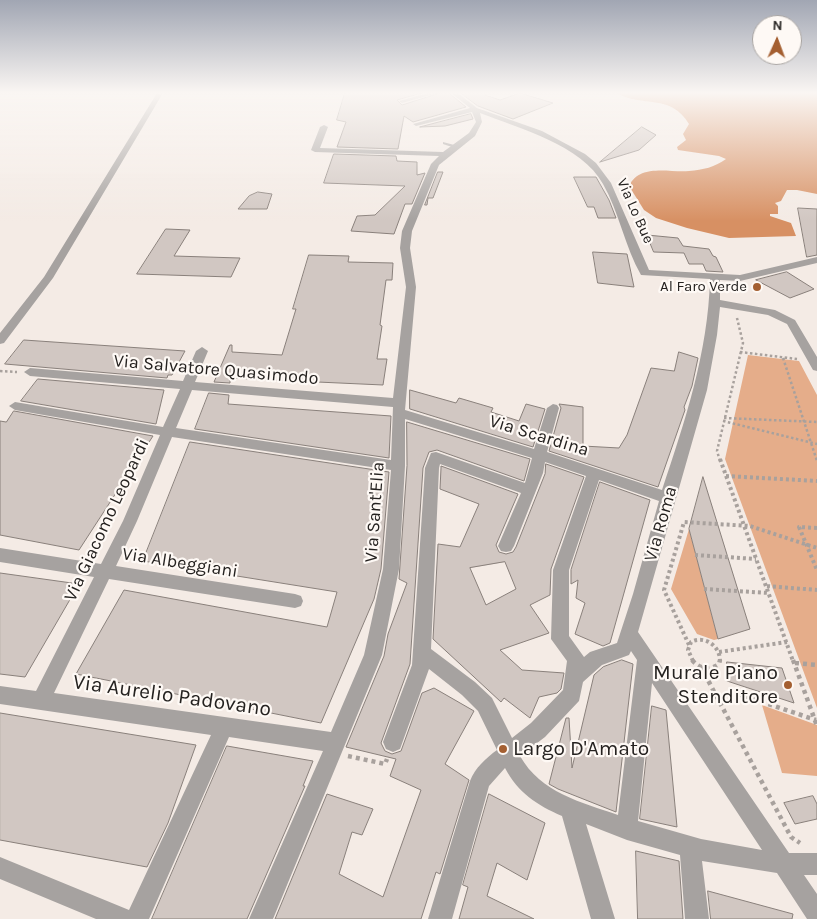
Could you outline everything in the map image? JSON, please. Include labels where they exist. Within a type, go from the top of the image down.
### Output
[{"type":"street","points":[[0,341],[48,278],[134,136]]},
{"type":"street","points":[[321,136],[315,150],[448,148]]},
{"type":"street","name":"Via Sant'Elia","points":[[261,919],[373,655],[391,570],[398,466],[399,408],[410,287],[405,248],[407,231],[435,164],[448,148],[469,136]]},
{"type":"street","name":"Via Lo Bue","points":[[544,136],[582,156],[593,165],[607,184],[645,273],[698,274],[715,278]]},
{"type":"street","points":[[715,278],[740,278],[817,260]]},
{"type":"street","name":"Via Roma","points":[[440,919],[480,781],[492,766],[538,730],[572,694],[574,678],[596,658],[623,649],[697,405],[710,353],[716,303],[715,278]]},
{"type":"street","points":[[716,303],[771,312],[791,322],[817,366]]},
{"type":"street","name":"Via Giacomo Leopardi","points":[[40,702],[130,522],[202,351]]},
{"type":"street","name":"Via Salvatore Quasimodo","points":[[30,372],[399,408]]},
{"type":"street","points":[[14,406],[168,432],[398,466]]},
{"type":"street","name":"Via Scardina","points":[[399,408],[668,498]]},
{"type":"street","points":[[506,546],[536,473],[539,455],[553,408]]},
{"type":"street","points":[[393,742],[421,665],[430,488],[432,468],[436,457],[528,490]]},
{"type":"street","points":[[574,678],[576,658],[560,639],[561,570],[594,473]]},
{"type":"street","name":"Via Albeggiani","points":[[0,555],[295,602]]},
{"type":"street","points":[[629,633],[817,914]]},
{"type":"street","points":[[422,653],[482,701],[490,712],[507,754],[528,783],[542,797],[627,828],[690,847],[785,864],[817,864]]},
{"type":"street","points":[[627,828],[646,656]]},
{"type":"street","name":"Via Aurelio Padovano","points":[[0,695],[224,727],[335,748]]},
{"type":"street","points":[[137,919],[224,727]]},
{"type":"street","points":[[570,807],[603,919]]},
{"type":"street","points":[[690,847],[697,919]]},
{"type":"street","points":[[0,868],[124,919]]},
{"type":"path","points":[[734,305],[743,343],[717,451],[817,726]]},
{"type":"path","points":[[740,352],[803,360]]},
{"type":"path","points":[[783,358],[817,461]]},
{"type":"path","points":[[724,420],[817,422]]},
{"type":"path","points":[[724,420],[817,444]]},
{"type":"path","points":[[726,476],[817,481]]},
{"type":"path","points":[[804,844],[795,841],[791,837],[701,667],[691,659],[688,650],[689,645],[664,590],[684,522],[744,526],[817,548]]},
{"type":"path","points":[[817,528],[798,527],[817,570]]},
{"type":"path","points":[[695,555],[756,559]]},
{"type":"path","points":[[766,586],[817,590]]},
{"type":"path","points":[[704,589],[769,593]]},
{"type":"path","points":[[689,645],[695,640],[705,640],[715,646],[719,652],[721,660],[716,667],[712,669],[701,667]]},
{"type":"path","points":[[719,652],[787,642]]},
{"type":"path","points":[[795,663],[817,665]]},
{"type":"path","points":[[738,694],[816,720]]},
{"type":"path","points":[[335,748],[385,764],[393,742]]},
{"type":"shaded area","points":[[684,136],[817,136],[817,194],[787,190],[781,201],[775,203],[778,206],[778,214],[770,214],[770,216],[791,223],[796,236],[729,238],[656,218],[644,210],[629,186],[640,174],[656,171],[699,170],[713,166],[726,159],[719,156],[678,150],[677,147],[686,140]]},
{"type":"shaded area","points":[[748,355],[799,361],[817,395],[817,708],[725,459]]},
{"type":"shaded area","points":[[689,529],[718,639],[714,640],[697,634],[671,589]]},
{"type":"shaded area","points":[[762,705],[817,725],[817,776],[782,773]]},
{"type":"building","points":[[341,136],[400,136],[398,149],[337,147]]},
{"type":"building","points":[[631,136],[655,136],[639,150],[600,162]]},
{"type":"building","points":[[334,154],[396,156],[397,161],[417,162],[417,175],[425,173],[412,204],[405,204],[394,234],[351,231],[357,216],[375,215],[405,186],[324,183]]},
{"type":"building","points":[[438,172],[443,172],[433,198],[428,198],[427,205],[425,205]]},
{"type":"building","points":[[574,177],[596,177],[609,200],[616,218],[598,218],[594,207],[588,207]]},
{"type":"building","points":[[258,192],[272,194],[267,209],[238,209],[249,196]]},
{"type":"building","points":[[798,208],[817,209],[817,255],[807,257]]},
{"type":"building","points":[[166,229],[190,230],[174,256],[240,258],[231,277],[137,274]]},
{"type":"building","points":[[647,235],[678,238],[683,246],[709,249],[713,256],[716,257],[723,272],[706,271],[703,264],[689,264],[684,253],[654,252]]},
{"type":"building","points":[[593,252],[627,254],[634,287],[598,283]]},
{"type":"building","points":[[309,255],[349,256],[348,262],[393,263],[392,280],[386,280],[377,359],[387,359],[383,385],[230,378],[230,383],[214,382],[230,345],[232,345],[232,352],[282,355],[296,309],[293,309]]},
{"type":"building","points":[[787,272],[814,289],[790,298],[756,280]]},
{"type":"building","points":[[24,340],[185,351],[172,375],[168,375],[167,378],[5,364]]},
{"type":"building","points":[[679,352],[698,358],[692,386],[684,407],[685,410],[658,487],[549,451],[561,408],[559,404],[583,407],[583,446],[619,448],[627,435],[651,368],[674,371]]},
{"type":"building","points":[[38,379],[164,390],[156,424],[21,401]]},
{"type":"building","points":[[410,390],[456,403],[459,398],[493,408],[491,412],[519,421],[526,404],[545,409],[533,447],[410,409]]},
{"type":"building","points":[[209,393],[229,395],[228,404],[391,416],[389,458],[195,429]]},
{"type":"building","points":[[14,411],[153,436],[79,550],[0,535],[0,421],[6,422]]},
{"type":"building","points":[[407,422],[530,459],[524,481],[437,450],[429,452],[423,468],[410,664],[381,743],[385,751],[392,754],[401,751],[422,693],[434,688],[474,711],[445,764],[469,780],[440,874],[436,872],[421,919],[275,919],[327,794],[373,809],[362,835],[352,832],[339,874],[383,897],[421,790],[390,776],[396,759],[346,747],[384,656],[388,634],[407,583],[399,579],[407,466]]},
{"type":"building","points":[[190,442],[389,472],[381,569],[374,599],[321,723],[76,674],[124,590],[327,627],[337,592],[143,561]]},
{"type":"building","points":[[546,464],[584,477],[551,569],[550,595],[530,605],[549,633],[500,650],[522,670],[564,673],[561,689],[557,693],[539,697],[530,718],[504,698],[501,702],[433,639],[438,544],[460,547],[479,504],[440,489],[441,466],[518,494],[496,545],[499,552],[506,554],[513,552],[516,547],[545,474]],"holes":[[[505,562],[516,589],[486,605],[470,568]]]},
{"type":"building","points":[[703,477],[750,629],[718,639],[689,529]]},
{"type":"building","points":[[600,482],[650,500],[610,643],[603,646],[575,634],[585,603],[576,598],[578,580],[571,584],[571,570]]},
{"type":"building","points":[[0,573],[79,584],[25,677],[0,674]]},
{"type":"building","points":[[622,660],[633,664],[616,812],[549,784],[566,718],[569,718],[572,768],[594,675],[603,667]]},
{"type":"building","points":[[727,662],[782,668],[794,703],[727,681]]},
{"type":"building","points":[[652,706],[666,710],[677,827],[640,819]]},
{"type":"building","points":[[0,713],[196,745],[168,823],[147,867],[0,840]]},
{"type":"building","points":[[227,746],[313,761],[303,786],[305,786],[247,919],[152,919]]},
{"type":"building","points":[[489,794],[545,823],[527,880],[497,863],[487,896],[534,919],[459,919],[468,887],[463,885]]},
{"type":"building","points":[[813,796],[817,804],[817,819],[795,824],[784,803]]},
{"type":"building","points":[[636,851],[679,861],[683,919],[638,919]]},
{"type":"building","points":[[708,891],[793,914],[792,919],[711,919]]},
{"type":"place","name":"Al Faro Verde","points":[[757,287]]},
{"type":"place","name":"Murale Piano Stenditore","points":[[788,685]]},
{"type":"place","name":"Largo D'Amato","points":[[503,749]]}]
